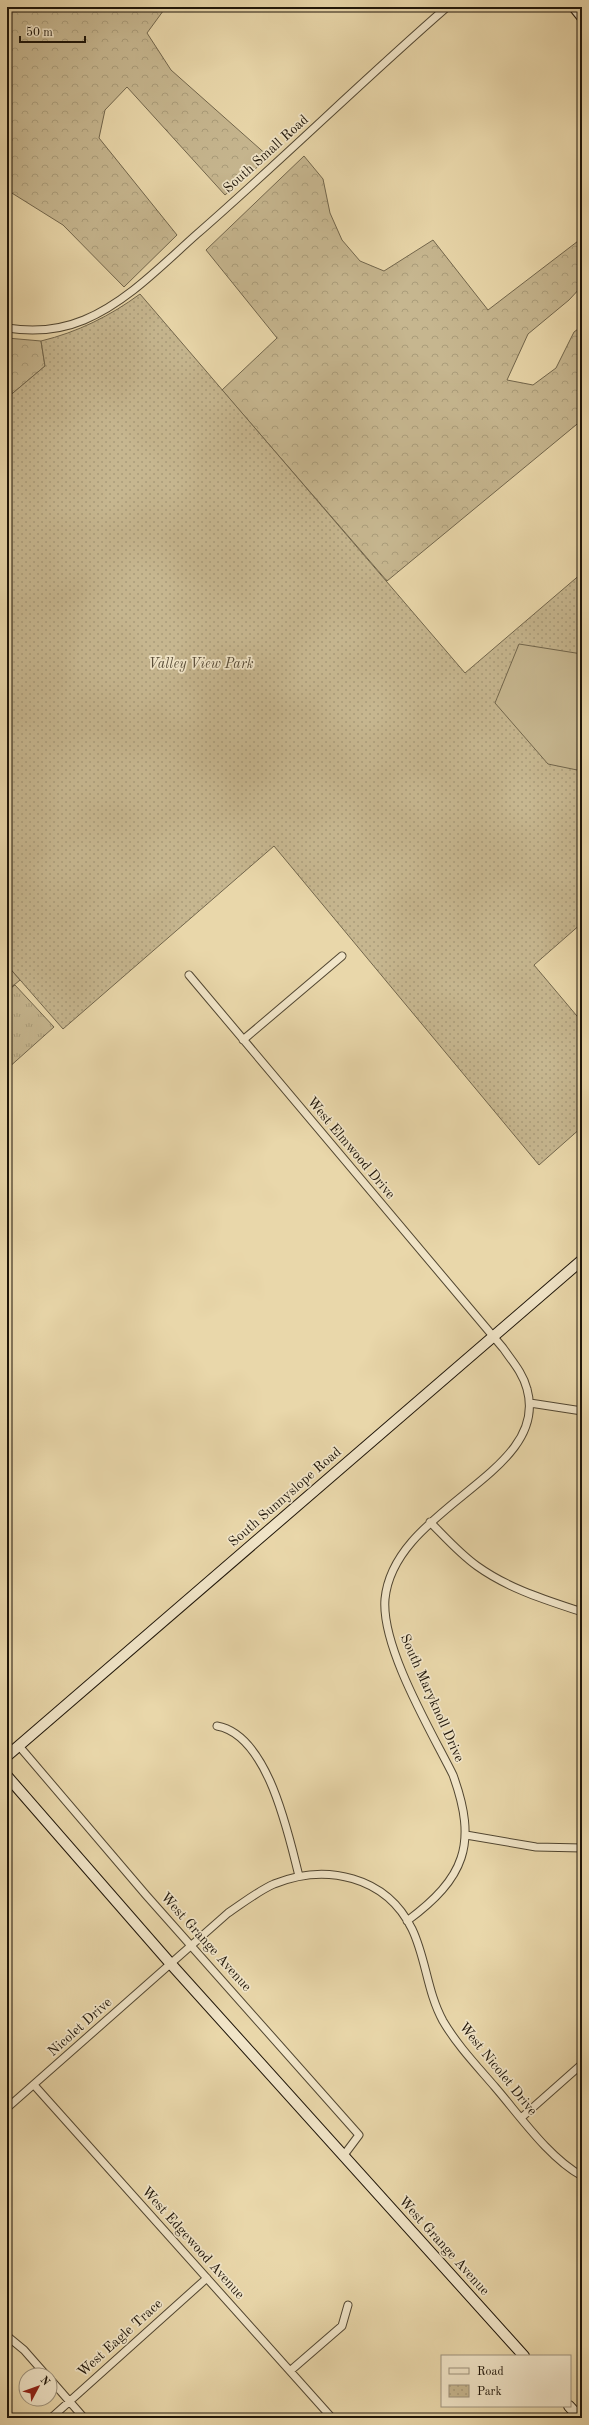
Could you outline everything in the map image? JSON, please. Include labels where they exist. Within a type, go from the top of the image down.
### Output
[{"type":"street","name":"South Small Road","points":[[7,328],[39,330],[58,328],[84,320],[128,294],[212,221],[447,7]]},
{"type":"street","points":[[574,7],[582,17]]},
{"type":"street","points":[[243,1040],[342,956]]},
{"type":"street","name":"West Elmwood Drive","points":[[189,975],[493,1337]]},
{"type":"street","name":"South Sunnyslope Road","points":[[7,1756],[582,1260]]},
{"type":"street","name":"South Maryknoll Drive","points":[[407,1921],[433,1902],[452,1878],[459,1862],[466,1835],[465,1813],[453,1775],[399,1664],[392,1644],[385,1610],[388,1582],[394,1568],[408,1544],[430,1522],[486,1476],[515,1449],[526,1427],[530,1403],[523,1377],[493,1337]]},
{"type":"street","points":[[530,1403],[582,1411]]},
{"type":"street","points":[[430,1522],[462,1554],[495,1578],[534,1596],[582,1612]]},
{"type":"street","points":[[217,1726],[228,1728],[242,1738],[263,1770],[277,1800],[299,1876]]},
{"type":"street","name":"West Grange Avenue","points":[[19,1746],[46,1780],[191,1946],[359,2135],[344,2155]]},
{"type":"street","name":"West Grange Avenue","points":[[7,1776],[170,1963],[523,2355]]},
{"type":"street","points":[[466,1835],[536,1847],[582,1848]]},
{"type":"street","name":"West Nicolet Drive","points":[[191,1946],[228,1913],[262,1890],[299,1876],[326,1874],[352,1877],[374,1887],[386,1897],[407,1921],[417,1940],[430,1986],[443,2020],[471,2060],[521,2118],[560,2159],[582,2176]]},
{"type":"street","name":"Nicolet Drive","points":[[7,2108],[191,1946]]},
{"type":"street","points":[[521,2118],[582,2064]]},
{"type":"street","name":"West Edgewood Avenue","points":[[34,2085],[332,2418]]},
{"type":"street","name":"West Eagle Trace","points":[[51,2418],[207,2278]]},
{"type":"street","points":[[290,2371],[342,2326],[348,2305]]},
{"type":"street","points":[[7,2336],[24,2350],[39,2367]]},
{"type":"street","points":[[58,2389],[84,2418]]},
{"type":"street","points":[[570,2407],[580,2418]]},
{"type":"green space","points":[[7,7],[166,7],[147,33],[171,70],[269,157],[225,195],[127,87],[105,110],[99,138],[177,235],[124,287],[63,225],[7,190]]},
{"type":"green space","points":[[304,156],[323,179],[330,213],[342,240],[360,261],[384,271],[433,240],[488,310],[582,238],[582,286],[569,300],[528,334],[507,380],[533,385],[556,368],[574,332],[582,326],[582,420],[387,581],[222,390],[277,338],[206,250]]},
{"type":"green space","name":"Valley View Park","points":[[140,294],[465,673],[582,573],[582,923],[534,965],[582,1022],[582,1127],[539,1165],[274,846],[63,1029],[7,965],[7,398],[45,366],[41,341],[81,328],[105,316]]},
{"type":"green space","points":[[7,338],[41,341],[45,366],[7,398]]},
{"type":"green space","points":[[519,644],[582,654],[582,771],[548,764],[495,703]]},
{"type":"green space","points":[[7,965],[20,980],[7,991]]},
{"type":"green space","points":[[15,985],[54,1027],[7,1069],[7,991]]}]
